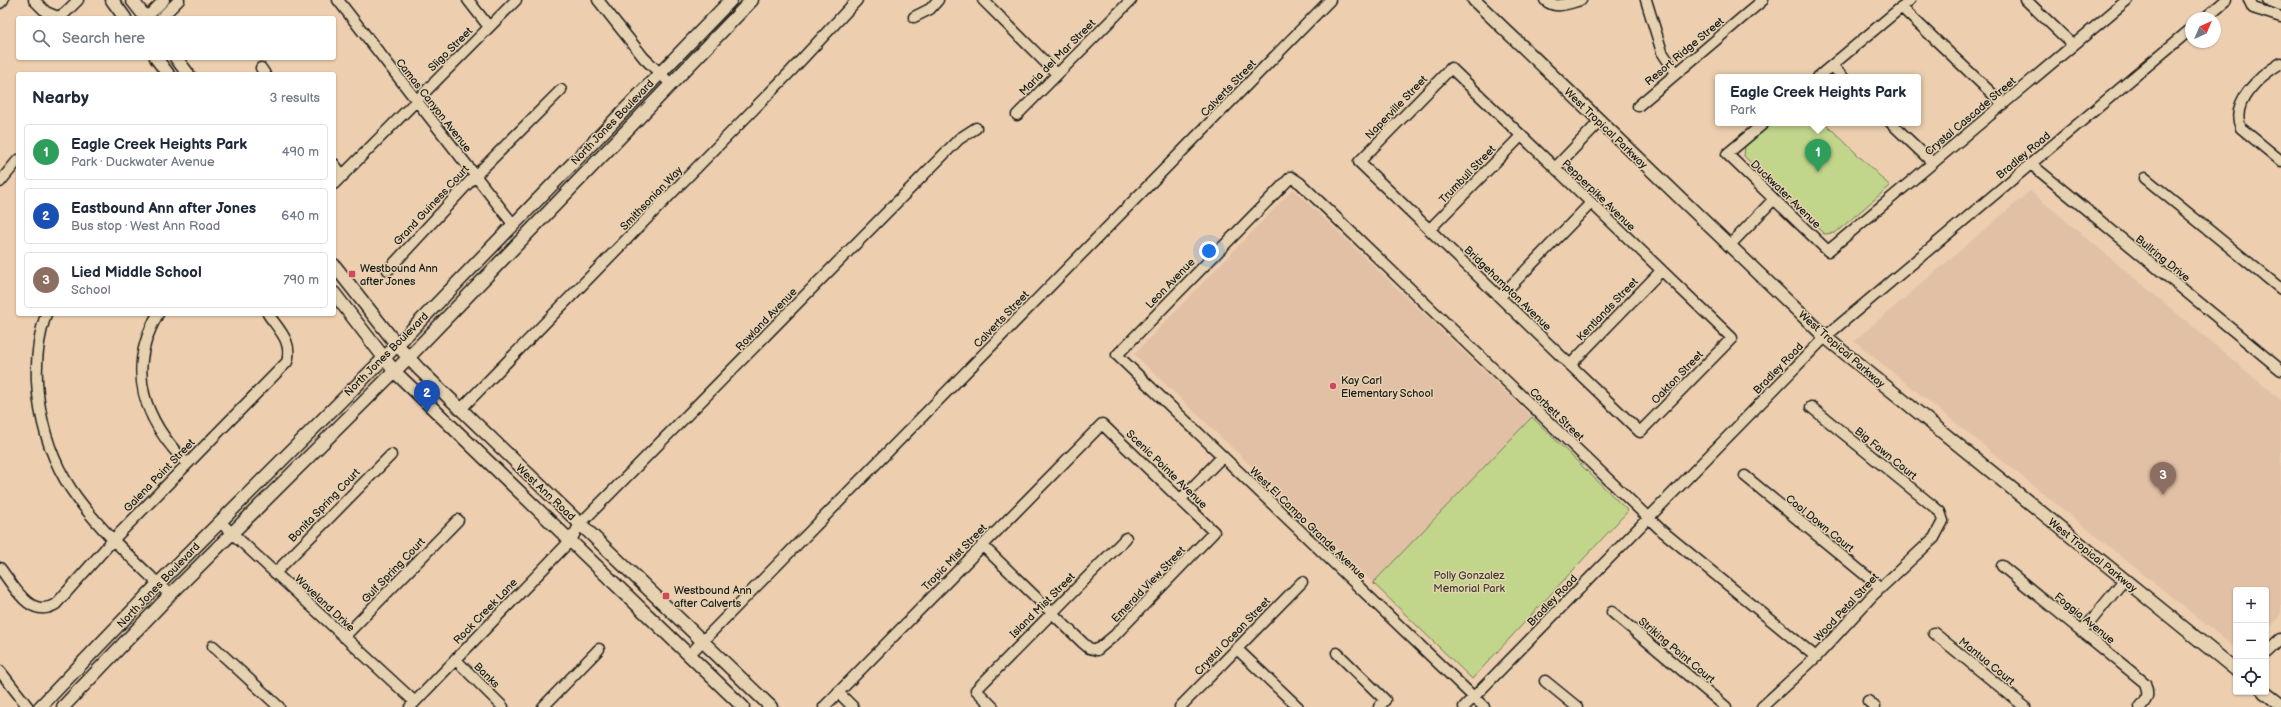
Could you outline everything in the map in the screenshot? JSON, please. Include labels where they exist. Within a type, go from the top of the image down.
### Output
[{"type":"main road","points":[[112,0],[124,16]]},
{"type":"main road","points":[[132,0],[144,16]]},
{"type":"main road","name":"North Jones Boulevard","points":[[40,707],[158,584],[383,357],[397,345],[731,0]]},
{"type":"main road","name":"North Jones Boulevard","points":[[63,707],[170,595],[395,372],[751,0]]},
{"type":"main road","name":"West Tropical Parkway","points":[[1474,0],[1825,337],[2233,668]]},
{"type":"main road","points":[[158,60],[166,72]]},
{"type":"main road","points":[[178,60],[186,72]]},
{"type":"main road","name":"West Ann Road","points":[[336,268],[408,358],[460,410],[576,532],[689,655],[743,707]]},
{"type":"main road","name":"West Ann Road","points":[[336,296],[395,372],[576,532],[703,641],[770,707]]},
{"type":"main road","points":[[2268,695],[2281,706]]},
{"type":"street","points":[[0,3],[3,0]]},
{"type":"street","points":[[34,0],[46,12],[56,16]]},
{"type":"street","points":[[60,16],[65,13],[78,0]]},
{"type":"street","points":[[148,16],[164,0]]},
{"type":"street","points":[[163,16],[179,0]]},
{"type":"street","name":"Camas Canyon Avenue","points":[[338,0],[474,177],[513,224]]},
{"type":"street","points":[[468,0],[489,27]]},
{"type":"street","name":"Sligo Street","points":[[336,182],[516,0]]},
{"type":"street","points":[[598,0],[628,40],[671,84]]},
{"type":"street","name":"Smithsonian Way","points":[[460,410],[786,76],[857,0]]},
{"type":"street","points":[[914,17],[930,9],[938,0]]},
{"type":"street","points":[[983,0],[1057,74]]},
{"type":"street","name":"Maria del Mar Street","points":[[1017,115],[1131,0]]},
{"type":"street","name":"Calverts Street","points":[[689,655],[1330,0]]},
{"type":"street","points":[[1547,2],[1560,6],[1581,0]]},
{"type":"street","points":[[1646,0],[1662,52],[1676,73]]},
{"type":"street","name":"Resort Ridge Street","points":[[1638,106],[1752,4],[1763,0]]},
{"type":"street","points":[[2026,0],[2073,45]]},
{"type":"street","name":"Crystal Cascade Street","points":[[1828,251],[2127,0]]},
{"type":"street","points":[[2212,12],[2226,0]]},
{"type":"street","points":[[2249,0],[2253,8],[2281,17]]},
{"type":"street","points":[[1822,74],[1906,3],[2003,104]]},
{"type":"street","name":"Bradley Road","points":[[1464,707],[1825,337],[2185,34]]},
{"type":"street","points":[[2281,63],[2268,71],[2244,97],[2237,112],[2241,128],[2281,161]]},
{"type":"street","points":[[1832,66],[1840,74]]},
{"type":"street","name":"Pepperpike Avenue","points":[[1451,68],[1732,338]]},
{"type":"street","name":"Naperville Street","points":[[1359,162],[1451,68]]},
{"type":"street","name":"Grand Guiness Court","points":[[388,270],[474,177],[561,90]]},
{"type":"street","points":[[1555,168],[1600,121]]},
{"type":"street","name":"Duckwater Avenue","points":[[1761,126],[1728,154],[1828,251]]},
{"type":"street","points":[[1894,126],[1933,163]]},
{"type":"street","name":"Rowland Avenue","points":[[576,532],[959,139],[976,128]]},
{"type":"street","name":"Trumbull Street","points":[[1430,229],[1521,136]]},
{"type":"street","points":[[0,182],[16,162]]},
{"type":"street","name":"Bridgehampton Avenue","points":[[1359,162],[1640,432]]},
{"type":"street","name":"Bullring Drive","points":[[2030,164],[2281,370]]},
{"type":"street","points":[[336,167],[343,176]]},
{"type":"street","name":"Leon Avenue","points":[[1117,355],[1291,178]]},
{"type":"street","name":"Corbett Street","points":[[1291,178],[1300,183],[1649,518],[1816,657]]},
{"type":"street","points":[[2145,178],[2280,288]]},
{"type":"street","points":[[1729,246],[1774,199]]},
{"type":"street","points":[[1500,297],[1591,203]]},
{"type":"street","name":"Kentlands Street","points":[[1570,365],[1661,271]]},
{"type":"street","points":[[46,316],[39,350],[37,373],[39,399],[47,436],[58,465],[77,498],[113,540],[170,595]]},
{"type":"street","points":[[157,316],[150,329],[144,346],[142,384],[153,421],[169,446],[187,464]]},
{"type":"street","name":"Galena Point Street","points":[[0,568],[29,605],[41,609],[49,608],[56,604],[113,540],[287,362],[290,352],[287,340],[269,316]]},
{"type":"street","name":"Oakton Street","points":[[1640,432],[1732,338]]},
{"type":"street","name":"West El Campo Grande Avenue","points":[[1117,355],[1484,707]]},
{"type":"street","name":"Big Fawn Court","points":[[1810,407],[1940,512],[1943,521]]},
{"type":"street","name":"Scenic Pointe Avenue","points":[[1102,424],[1182,498],[1214,532]]},
{"type":"street","name":"Tropic Mist Street","points":[[824,707],[982,544],[1102,424]]},
{"type":"street","name":"Bonita Spring Court","points":[[275,573],[391,454]]},
{"type":"street","points":[[1182,498],[1222,457]]},
{"type":"street","name":"Cool Down Court","points":[[1745,476],[1881,588]]},
{"type":"street","name":"Gulf Spring Court","points":[[344,637],[458,520]]},
{"type":"street","name":"Wood Petal Street","points":[[1762,707],[1816,657],[1881,588],[1934,538],[1943,521]]},
{"type":"street","name":"Waveland Drive","points":[[220,522],[344,637],[412,704]]},
{"type":"street","name":"Rock Creek Lane","points":[[412,704],[576,532]]},
{"type":"street","name":"Emerald View Street","points":[[1051,612],[1089,648],[1097,650],[1115,635],[1214,532]]},
{"type":"street","name":"Island Mist Street","points":[[993,707],[976,690],[1051,612],[1126,538]]},
{"type":"street","points":[[982,544],[1051,612]]},
{"type":"street","name":"Foggia Avenue","points":[[2002,566],[2145,683],[2149,692],[2146,701],[2140,707]]},
{"type":"street","points":[[2082,632],[2124,580]]},
{"type":"street","name":"Crystal Ocean Street","points":[[1180,707],[1302,582]]},
{"type":"street","name":"Striking Point Court","points":[[1612,612],[1726,707]]},
{"type":"street","name":"Mantua Court","points":[[1934,633],[2025,707]]},
{"type":"street","points":[[2269,650],[2281,640]]},
{"type":"street","points":[[213,646],[279,707]]},
{"type":"street","points":[[1237,649],[1298,707]]},
{"type":"street","points":[[543,707],[599,650]]},
{"type":"street","points":[[1337,653],[1385,700],[1379,707]]},
{"type":"street","name":"Banks","points":[[455,659],[503,707]]},
{"type":"street","points":[[0,671],[28,707]]},
{"type":"street","points":[[1546,681],[1577,707]]},
{"type":"street","points":[[838,692],[853,707]]},
{"type":"shaded area","name":"Kay Carl Elementary School","points":[[1293,189],[1532,417],[1373,583],[1134,354]]},
{"type":"shaded area","points":[[2030,191],[2281,400],[2281,616],[2269,628],[2269,587],[2233,587],[2233,647],[1854,341]]},
{"type":"green space","points":[[1768,126],[1828,126],[1890,186],[1835,233],[1824,234],[1744,156],[1745,146]]},
{"type":"green space","name":"Polly Gonzalez Memorial Park","points":[[1532,417],[1628,511],[1472,679],[1373,583]]},
{"type":"place","name":"Eagle Creek Heights Park","points":[[1818,172]]},
{"type":"place","name":"Westbound Ann after Jones","points":[[352,274]]},
{"type":"place","name":"Kay Carl Elementary School","points":[[1333,386]]},
{"type":"place","name":"Eastbound Ann after Jones","points":[[427,413]]},
{"type":"place","name":"Lied Middle School","points":[[2163,495]]},
{"type":"place","name":"Westbound Ann after Calverts","points":[[666,596]]}]
